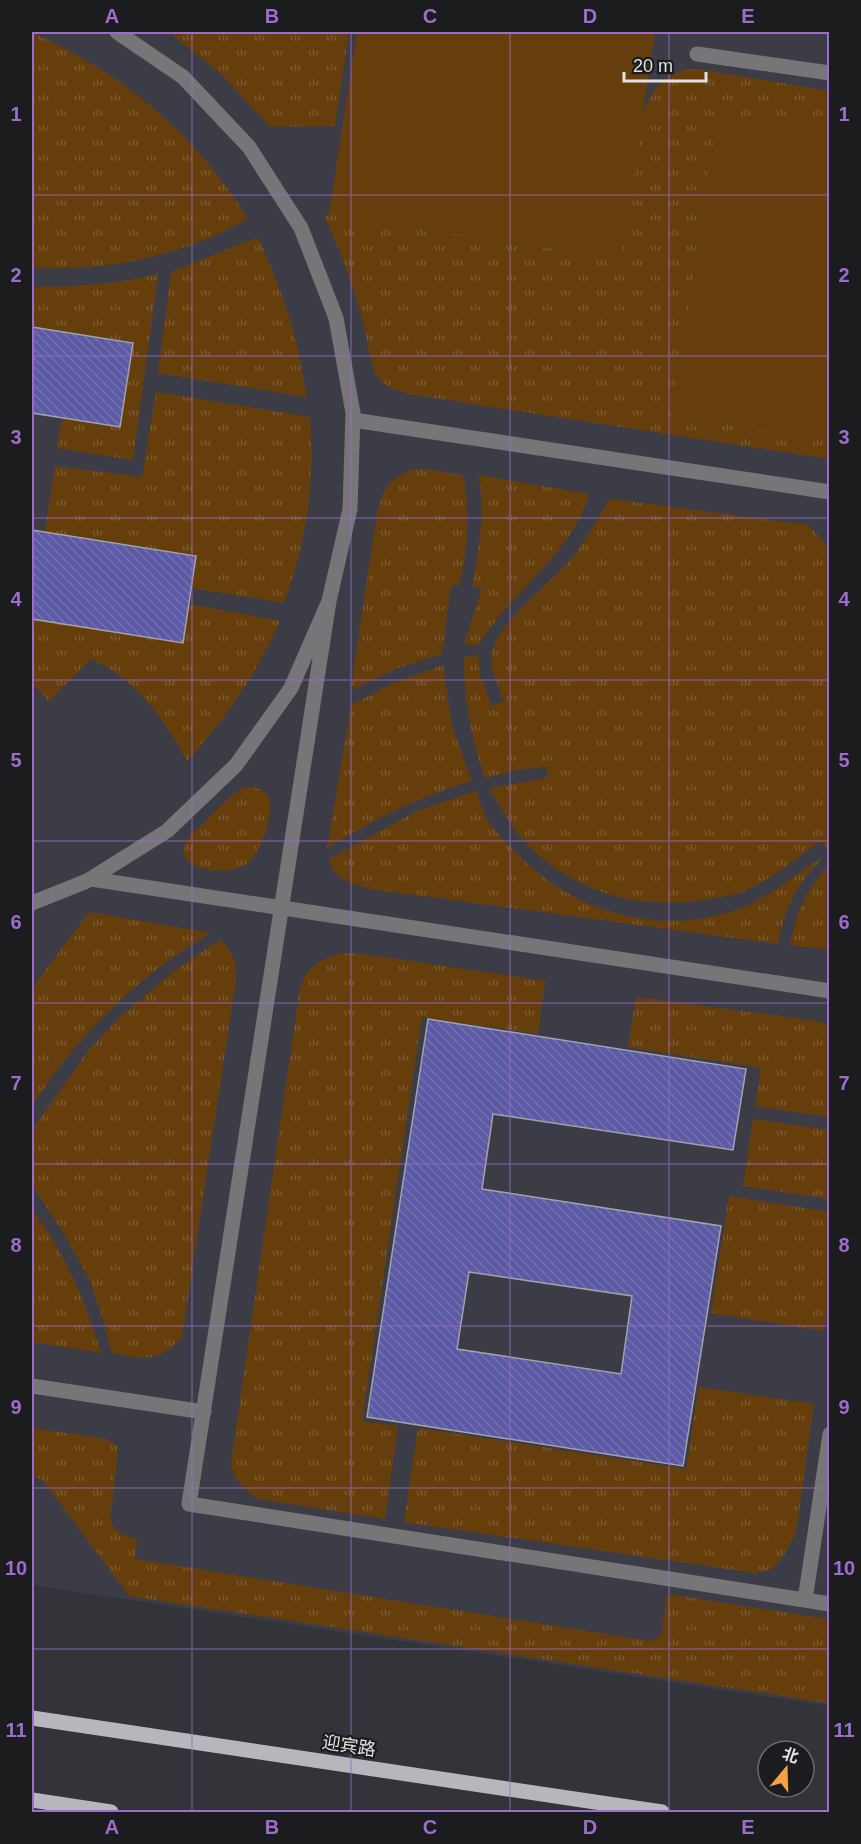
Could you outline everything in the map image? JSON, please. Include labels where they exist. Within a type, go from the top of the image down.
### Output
[{"type":"main road","name":"迎宾路","points":[[32,1718],[662,1812]]},
{"type":"main road","points":[[32,1800],[111,1812]]},
{"type":"lane","points":[[117,32],[183,77],[249,147],[302,228],[336,318],[353,413],[350,509],[329,601],[189,1504],[830,1604]]},
{"type":"lane","points":[[697,54],[830,73]]},
{"type":"lane","points":[[352,420],[830,492]]},
{"type":"lane","points":[[32,903],[91,879],[167,831],[236,765],[291,688],[329,601]]},
{"type":"lane","points":[[91,879],[830,992]]},
{"type":"lane","points":[[32,1386],[204,1412]]},
{"type":"lane","points":[[805,1600],[830,1434]]},
{"type":"shaded area","points":[[32,32],[829,32],[829,1706],[32,1585]]},
{"type":"green space","points":[[169,32],[349,32],[335,126],[270,127],[222,75]]},
{"type":"green space","points":[[357,32],[655,32],[621,259],[329,214]]},
{"type":"green space","points":[[32,33],[97,66],[155,109],[205,160],[248,219],[195,243],[143,259],[90,267],[32,268]]},
{"type":"green space","points":[[698,69],[829,91],[829,130],[718,113],[672,415],[829,440],[829,459],[408,394],[396,390],[379,379],[371,360],[363,321],[351,281],[324,217],[329,214],[620,259],[642,114],[655,89],[669,77],[682,70]]},
{"type":"green space","points":[[718,113],[829,130],[829,440],[672,415]]},
{"type":"green space","points":[[258,237],[288,315],[299,354],[307,397],[158,373],[171,272]]},
{"type":"green space","points":[[158,274],[133,460],[57,448],[62,418],[120,427],[133,343],[32,327],[32,287],[95,284]]},
{"type":"green space","points":[[156,392],[310,417],[310,489],[304,534],[284,603],[192,588],[196,556],[45,532],[55,466],[142,477]]},
{"type":"green space","points":[[414,469],[464,476],[467,504],[465,558],[459,585],[451,586],[442,654],[398,668],[354,689],[352,685],[354,667],[377,514],[388,486],[398,477]]},
{"type":"green space","points":[[478,475],[589,494],[569,536],[555,555],[507,607],[479,644],[464,645],[482,588],[472,587],[481,517]]},
{"type":"green space","points":[[609,500],[808,525],[829,547],[829,847],[828,850],[820,841],[774,875],[740,893],[683,902],[657,903],[608,894],[585,885],[543,859],[524,841],[489,788],[547,778],[547,766],[485,778],[480,763],[467,704],[464,658],[478,654],[480,675],[492,706],[504,701],[491,658],[497,640],[515,615],[572,558]]},
{"type":"green space","points":[[189,604],[280,621],[240,695],[187,761],[150,704],[117,673],[99,663],[91,659],[49,701],[32,683],[32,619],[183,643]]},
{"type":"green space","points":[[443,665],[452,726],[472,781],[397,810],[327,848],[351,705],[394,683]]},
{"type":"green space","points":[[244,787],[255,787],[262,790],[270,801],[267,825],[255,854],[244,865],[229,870],[212,870],[194,865],[184,854],[184,846],[189,836],[227,799]]},
{"type":"green space","points":[[476,791],[491,825],[502,839],[540,875],[591,904],[618,914],[675,921],[704,918],[733,911],[757,901],[824,857],[806,877],[793,897],[784,918],[778,944],[370,889],[344,880],[331,866],[329,859],[417,811]]},
{"type":"green space","points":[[829,865],[829,950],[790,945],[803,902],[813,884]]},
{"type":"green space","points":[[89,912],[211,933],[159,968],[111,1009],[69,1055],[32,1106],[32,988]]},
{"type":"green space","points":[[220,940],[233,957],[236,980],[182,1337],[158,1355],[141,1358],[122,1355],[111,1352],[90,1281],[64,1233],[32,1186],[32,1130],[88,1051],[119,1018],[175,970]]},
{"type":"green space","points":[[342,953],[363,954],[545,981],[538,1034],[422,1017],[362,1421],[398,1426],[385,1519],[258,1499],[240,1484],[231,1462],[300,988],[315,964]]},
{"type":"green space","points":[[636,997],[818,1021],[829,1026],[829,1117],[755,1106],[761,1068],[628,1047]]},
{"type":"green space","points":[[753,1119],[829,1130],[829,1199],[743,1186]]},
{"type":"green space","points":[[729,1196],[829,1212],[829,1296],[824,1331],[711,1313]]},
{"type":"green space","points":[[32,1209],[44,1225],[73,1278],[101,1353],[32,1342]]},
{"type":"green space","points":[[699,1387],[814,1404],[796,1533],[784,1555],[772,1569],[755,1573],[404,1522],[418,1428],[686,1469]]},
{"type":"green space","points":[[32,1428],[107,1439],[117,1446],[110,1519],[120,1533],[137,1539],[135,1559],[650,1641],[661,1636],[667,1594],[829,1619],[829,1703],[129,1596],[42,1479],[32,1477]]},
{"type":"building","points":[[32,327],[133,343],[120,427],[32,413]]},
{"type":"building","points":[[32,530],[196,556],[183,643],[32,619]]},
{"type":"building","points":[[428,1019],[746,1069],[733,1150],[493,1114],[482,1189],[721,1226],[683,1466],[367,1417]],"holes":[[[469,1272],[632,1296],[621,1374],[457,1349]]]}]
